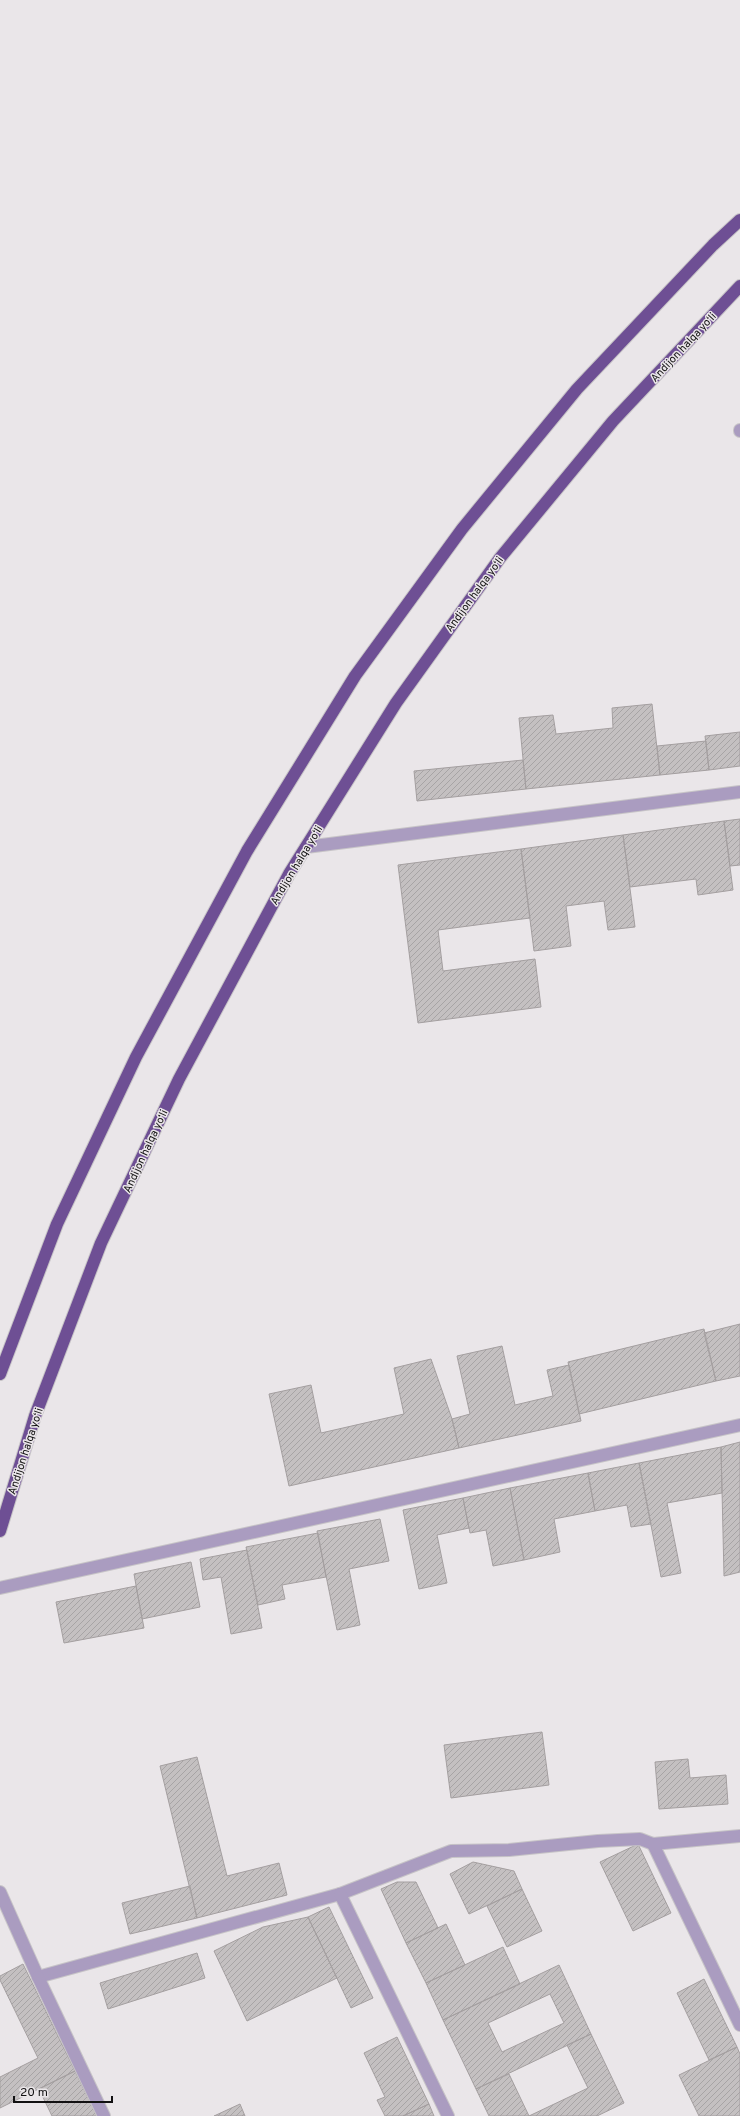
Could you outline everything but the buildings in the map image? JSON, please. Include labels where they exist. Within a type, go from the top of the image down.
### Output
[{"type":"highway","points":[[0,1374],[57,1224],[136,1058],[248,851],[355,676],[462,529],[577,389],[713,245],[740,220]]},
{"type":"highway","name":"Andijon halqa yo‘li","points":[[0,1531],[35,1416],[101,1243],[179,1079],[289,874],[396,703],[500,558],[613,421],[740,286]]},
{"type":"street","points":[[306,847],[740,792]]},
{"type":"street","points":[[0,1588],[740,1425]]},
{"type":"street","points":[[38,1977],[340,1894],[451,1851],[509,1850],[598,1841],[640,1839],[653,1844],[740,1836]]},
{"type":"street","points":[[653,1844],[740,2026]]},
{"type":"street","points":[[0,1892],[38,1977],[104,2116]]},
{"type":"street","points":[[340,1894],[448,2116]]}]
